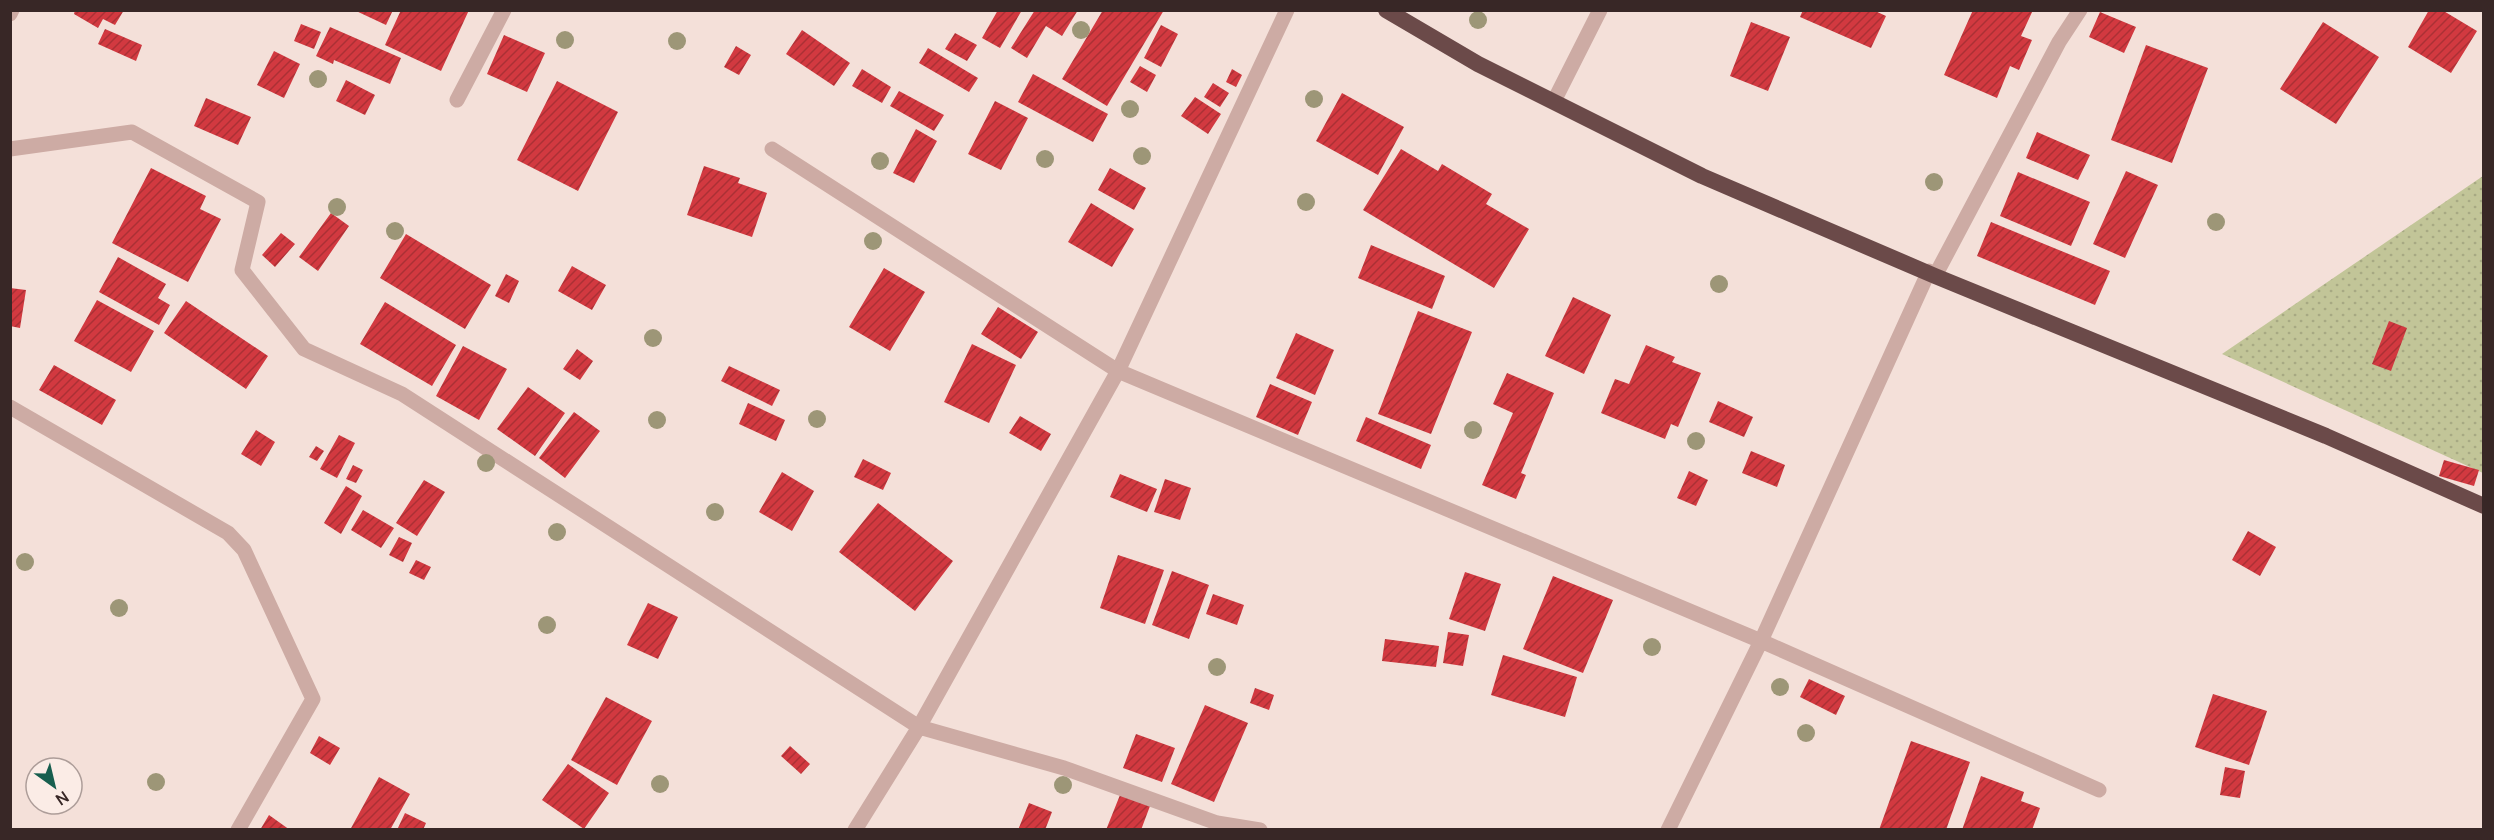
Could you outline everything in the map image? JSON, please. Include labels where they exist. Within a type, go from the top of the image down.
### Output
[{"type":"highway","points":[[1386,10],[1478,64],[1702,176],[1932,274],[2326,436],[2484,506]]},
{"type":"street","points":[[457,100],[504,10]]},
{"type":"street","points":[[855,830],[919,727],[1118,371],[1287,10]]},
{"type":"street","points":[[1554,101],[1600,10]]},
{"type":"street","points":[[1668,830],[1761,641],[1932,274],[2080,10]]},
{"type":"street","points":[[10,149],[132,132],[258,202],[242,270],[304,349],[402,394],[919,727],[1064,768],[1217,823],[1260,830]]},
{"type":"street","points":[[772,149],[1118,371],[1761,641],[2099,790]]},
{"type":"street","points":[[10,407],[228,533],[244,550],[313,699],[238,830]]},
{"type":"green space","points":[[2483,176],[2483,473],[2222,354]]},
{"type":"building","points":[[75,10],[124,10],[115,25],[103,19],[98,28],[74,14]]},
{"type":"building","points":[[354,10],[393,10],[386,25]]},
{"type":"building","points":[[401,10],[469,10],[441,71],[385,45]]},
{"type":"building","points":[[998,10],[1022,10],[1000,48],[982,38]]},
{"type":"building","points":[[1035,10],[1078,10],[1062,36],[1046,26],[1027,58],[1011,48]]},
{"type":"building","points":[[1103,10],[1164,10],[1107,106],[1062,79]]},
{"type":"building","points":[[1803,10],[1873,10],[1886,16],[1871,48],[1800,17]]},
{"type":"building","points":[[1973,10],[2033,10],[2021,36],[2032,40],[2019,70],[2010,66],[1997,98],[1944,75]]},
{"type":"building","points":[[2429,10],[2442,10],[2477,31],[2451,73],[2408,47]]},
{"type":"building","points":[[2100,12],[2136,27],[2124,53],[2089,37]]},
{"type":"building","points":[[1751,22],[1790,37],[1768,91],[1730,76]]},
{"type":"building","points":[[2323,22],[2379,57],[2336,124],[2280,89]]},
{"type":"building","points":[[301,24],[321,32],[314,49],[294,41]]},
{"type":"building","points":[[1161,25],[1178,34],[1161,67],[1144,58]]},
{"type":"building","points":[[330,27],[401,58],[390,84],[334,60],[333,64],[316,56]]},
{"type":"building","points":[[105,29],[142,45],[136,61],[98,44]]},
{"type":"building","points":[[802,30],[850,63],[834,86],[786,54]]},
{"type":"building","points":[[955,33],[977,45],[967,61],[945,49]]},
{"type":"building","points":[[504,35],[545,53],[527,92],[487,74]]},
{"type":"building","points":[[2146,45],[2208,68],[2172,163],[2111,140]]},
{"type":"building","points":[[736,46],[751,55],[739,75],[724,67]]},
{"type":"building","points":[[928,48],[978,78],[969,92],[919,63]]},
{"type":"building","points":[[274,51],[300,64],[284,98],[257,85]]},
{"type":"building","points":[[1140,66],[1156,75],[1147,92],[1130,82]]},
{"type":"building","points":[[862,69],[891,87],[882,103],[852,86]]},
{"type":"building","points":[[1232,69],[1242,75],[1236,87],[1226,82]]},
{"type":"building","points":[[1033,74],[1108,114],[1093,142],[1018,102]]},
{"type":"building","points":[[346,80],[375,95],[365,115],[336,101]]},
{"type":"building","points":[[557,81],[618,112],[578,191],[517,160]]},
{"type":"building","points":[[1213,83],[1229,93],[1220,107],[1204,97]]},
{"type":"building","points":[[899,91],[944,115],[934,131],[890,106]]},
{"type":"building","points":[[1342,93],[1404,127],[1378,175],[1316,141]]},
{"type":"building","points":[[1195,97],[1221,114],[1208,134],[1181,116]]},
{"type":"building","points":[[206,98],[251,117],[238,145],[194,126]]},
{"type":"building","points":[[995,101],[1028,118],[1001,170],[968,154]]},
{"type":"building","points":[[916,129],[937,141],[914,183],[893,173]]},
{"type":"building","points":[[2037,132],[2090,155],[2078,180],[2026,158]]},
{"type":"building","points":[[1401,149],[1438,171],[1442,164],[1492,194],[1486,204],[1529,229],[1494,288],[1363,210]]},
{"type":"building","points":[[704,166],[740,178],[738,183],[767,193],[752,237],[687,215]]},
{"type":"building","points":[[151,168],[206,196],[200,209],[221,219],[188,282],[112,243]]},
{"type":"building","points":[[1110,168],[1146,188],[1134,210],[1098,190]]},
{"type":"building","points":[[2126,171],[2158,185],[2125,258],[2093,244]]},
{"type":"building","points":[[2018,172],[2090,202],[2071,246],[2000,216]]},
{"type":"building","points":[[1091,203],[1134,229],[1112,267],[1068,242]]},
{"type":"building","points":[[331,213],[349,226],[318,271],[299,257]]},
{"type":"building","points":[[1991,222],[2110,271],[2095,305],[1977,256]]},
{"type":"building","points":[[281,233],[295,244],[275,267],[262,255]]},
{"type":"building","points":[[406,234],[491,285],[465,329],[380,278]]},
{"type":"building","points":[[1371,245],[1445,276],[1432,309],[1358,278]]},
{"type":"building","points":[[118,257],[166,284],[158,298],[170,305],[159,325],[99,292]]},
{"type":"building","points":[[572,266],[606,285],[592,310],[558,291]]},
{"type":"building","points":[[884,268],[925,292],[890,351],[849,327]]},
{"type":"building","points":[[506,274],[519,281],[509,303],[495,296]]},
{"type":"building","points":[[10,288],[26,290],[20,328],[10,326]]},
{"type":"building","points":[[1573,297],[1611,315],[1584,374],[1545,356]]},
{"type":"building","points":[[97,300],[154,331],[131,372],[74,341]]},
{"type":"building","points":[[186,301],[268,356],[246,389],[164,333]]},
{"type":"building","points":[[385,302],[456,345],[432,386],[360,344]]},
{"type":"building","points":[[998,307],[1038,332],[1021,359],[981,334]]},
{"type":"building","points":[[1418,311],[1472,332],[1431,434],[1378,414]]},
{"type":"building","points":[[2389,321],[2407,328],[2391,371],[2372,364]]},
{"type":"building","points":[[1296,333],[1334,350],[1315,395],[1276,378]]},
{"type":"building","points":[[972,344],[1016,365],[989,423],[944,402]]},
{"type":"building","points":[[1646,345],[1675,357],[1672,362],[1701,373],[1678,427],[1671,424],[1665,439],[1601,413],[1615,379],[1629,384]]},
{"type":"building","points":[[463,346],[507,369],[479,420],[436,396]]},
{"type":"building","points":[[577,349],[593,361],[580,380],[563,369]]},
{"type":"building","points":[[54,365],[116,400],[102,425],[39,390]]},
{"type":"building","points":[[729,366],[780,390],[772,406],[721,381]]},
{"type":"building","points":[[1507,373],[1554,393],[1521,473],[1526,475],[1516,499],[1482,485],[1513,413],[1493,404]]},
{"type":"building","points":[[1270,384],[1312,402],[1298,435],[1256,417]]},
{"type":"building","points":[[528,387],[565,413],[535,456],[497,429]]},
{"type":"building","points":[[1718,401],[1753,417],[1744,437],[1709,422]]},
{"type":"building","points":[[748,403],[785,420],[776,441],[739,424]]},
{"type":"building","points":[[574,412],[600,431],[565,478],[539,458]]},
{"type":"building","points":[[1020,416],[1051,434],[1041,451],[1009,433]]},
{"type":"building","points":[[1366,417],[1431,445],[1421,469],[1356,441]]},
{"type":"building","points":[[256,430],[275,442],[261,466],[241,454]]},
{"type":"building","points":[[339,435],[355,443],[337,478],[320,469]]},
{"type":"building","points":[[316,446],[324,451],[317,461],[309,457]]},
{"type":"building","points":[[1751,451],[1785,465],[1777,487],[1742,473]]},
{"type":"building","points":[[863,459],[891,473],[883,490],[854,477]]},
{"type":"building","points":[[2444,460],[2479,470],[2474,486],[2439,476]]},
{"type":"building","points":[[353,465],[363,470],[356,483],[346,479]]},
{"type":"building","points":[[1689,471],[1708,480],[1696,506],[1677,498]]},
{"type":"building","points":[[782,472],[814,491],[792,531],[759,512]]},
{"type":"building","points":[[1120,474],[1157,489],[1147,512],[1110,497]]},
{"type":"building","points":[[1165,479],[1191,488],[1180,520],[1154,512]]},
{"type":"building","points":[[424,480],[445,492],[417,536],[396,523]]},
{"type":"building","points":[[346,486],[362,496],[341,534],[324,523]]},
{"type":"building","points":[[878,503],[953,561],[915,611],[839,552]]},
{"type":"building","points":[[363,510],[394,528],[381,548],[351,530]]},
{"type":"building","points":[[2248,531],[2276,547],[2260,576],[2232,560]]},
{"type":"building","points":[[399,537],[412,543],[403,562],[389,555]]},
{"type":"building","points":[[1118,555],[1164,570],[1145,624],[1100,608]]},
{"type":"building","points":[[416,560],[431,567],[424,580],[409,573]]},
{"type":"building","points":[[1172,571],[1209,585],[1189,639],[1152,625]]},
{"type":"building","points":[[1465,572],[1501,584],[1485,631],[1449,619]]},
{"type":"building","points":[[1553,576],[1613,600],[1583,673],[1523,649]]},
{"type":"building","points":[[1213,594],[1244,605],[1237,625],[1206,614]]},
{"type":"building","points":[[648,603],[678,617],[658,659],[627,645]]},
{"type":"building","points":[[1448,632],[1469,635],[1463,666],[1443,663]]},
{"type":"building","points":[[1385,639],[1439,646],[1436,667],[1382,661]]},
{"type":"building","points":[[1503,655],[1577,677],[1565,717],[1491,695]]},
{"type":"building","points":[[1809,679],[1845,696],[1836,715],[1800,697]]},
{"type":"building","points":[[1255,688],[1274,695],[1269,710],[1250,703]]},
{"type":"building","points":[[2213,694],[2267,711],[2249,765],[2195,747]]},
{"type":"building","points":[[606,697],[652,721],[617,785],[571,760]]},
{"type":"building","points":[[1205,705],[1248,723],[1214,802],[1171,784]]},
{"type":"building","points":[[1136,734],[1175,748],[1162,782],[1123,768]]},
{"type":"building","points":[[319,736],[340,748],[330,765],[310,753]]},
{"type":"building","points":[[1911,741],[1970,762],[1946,830],[1879,830]]},
{"type":"building","points":[[790,746],[810,764],[801,774],[781,756]]},
{"type":"building","points":[[568,764],[609,793],[584,829],[542,800]]},
{"type":"building","points":[[2225,767],[2245,771],[2240,798],[2220,795]]},
{"type":"building","points":[[1981,776],[2024,792],[2021,801],[2040,808],[2032,830],[1962,830]]},
{"type":"building","points":[[379,777],[410,794],[390,830],[350,830]]},
{"type":"building","points":[[1120,795],[1150,806],[1141,830],[1106,830]]},
{"type":"building","points":[[1029,803],[1052,812],[1045,830],[1018,830]]},
{"type":"building","points":[[405,813],[426,823],[423,830],[397,830]]},
{"type":"building","points":[[269,815],[290,830],[260,830]]}]
